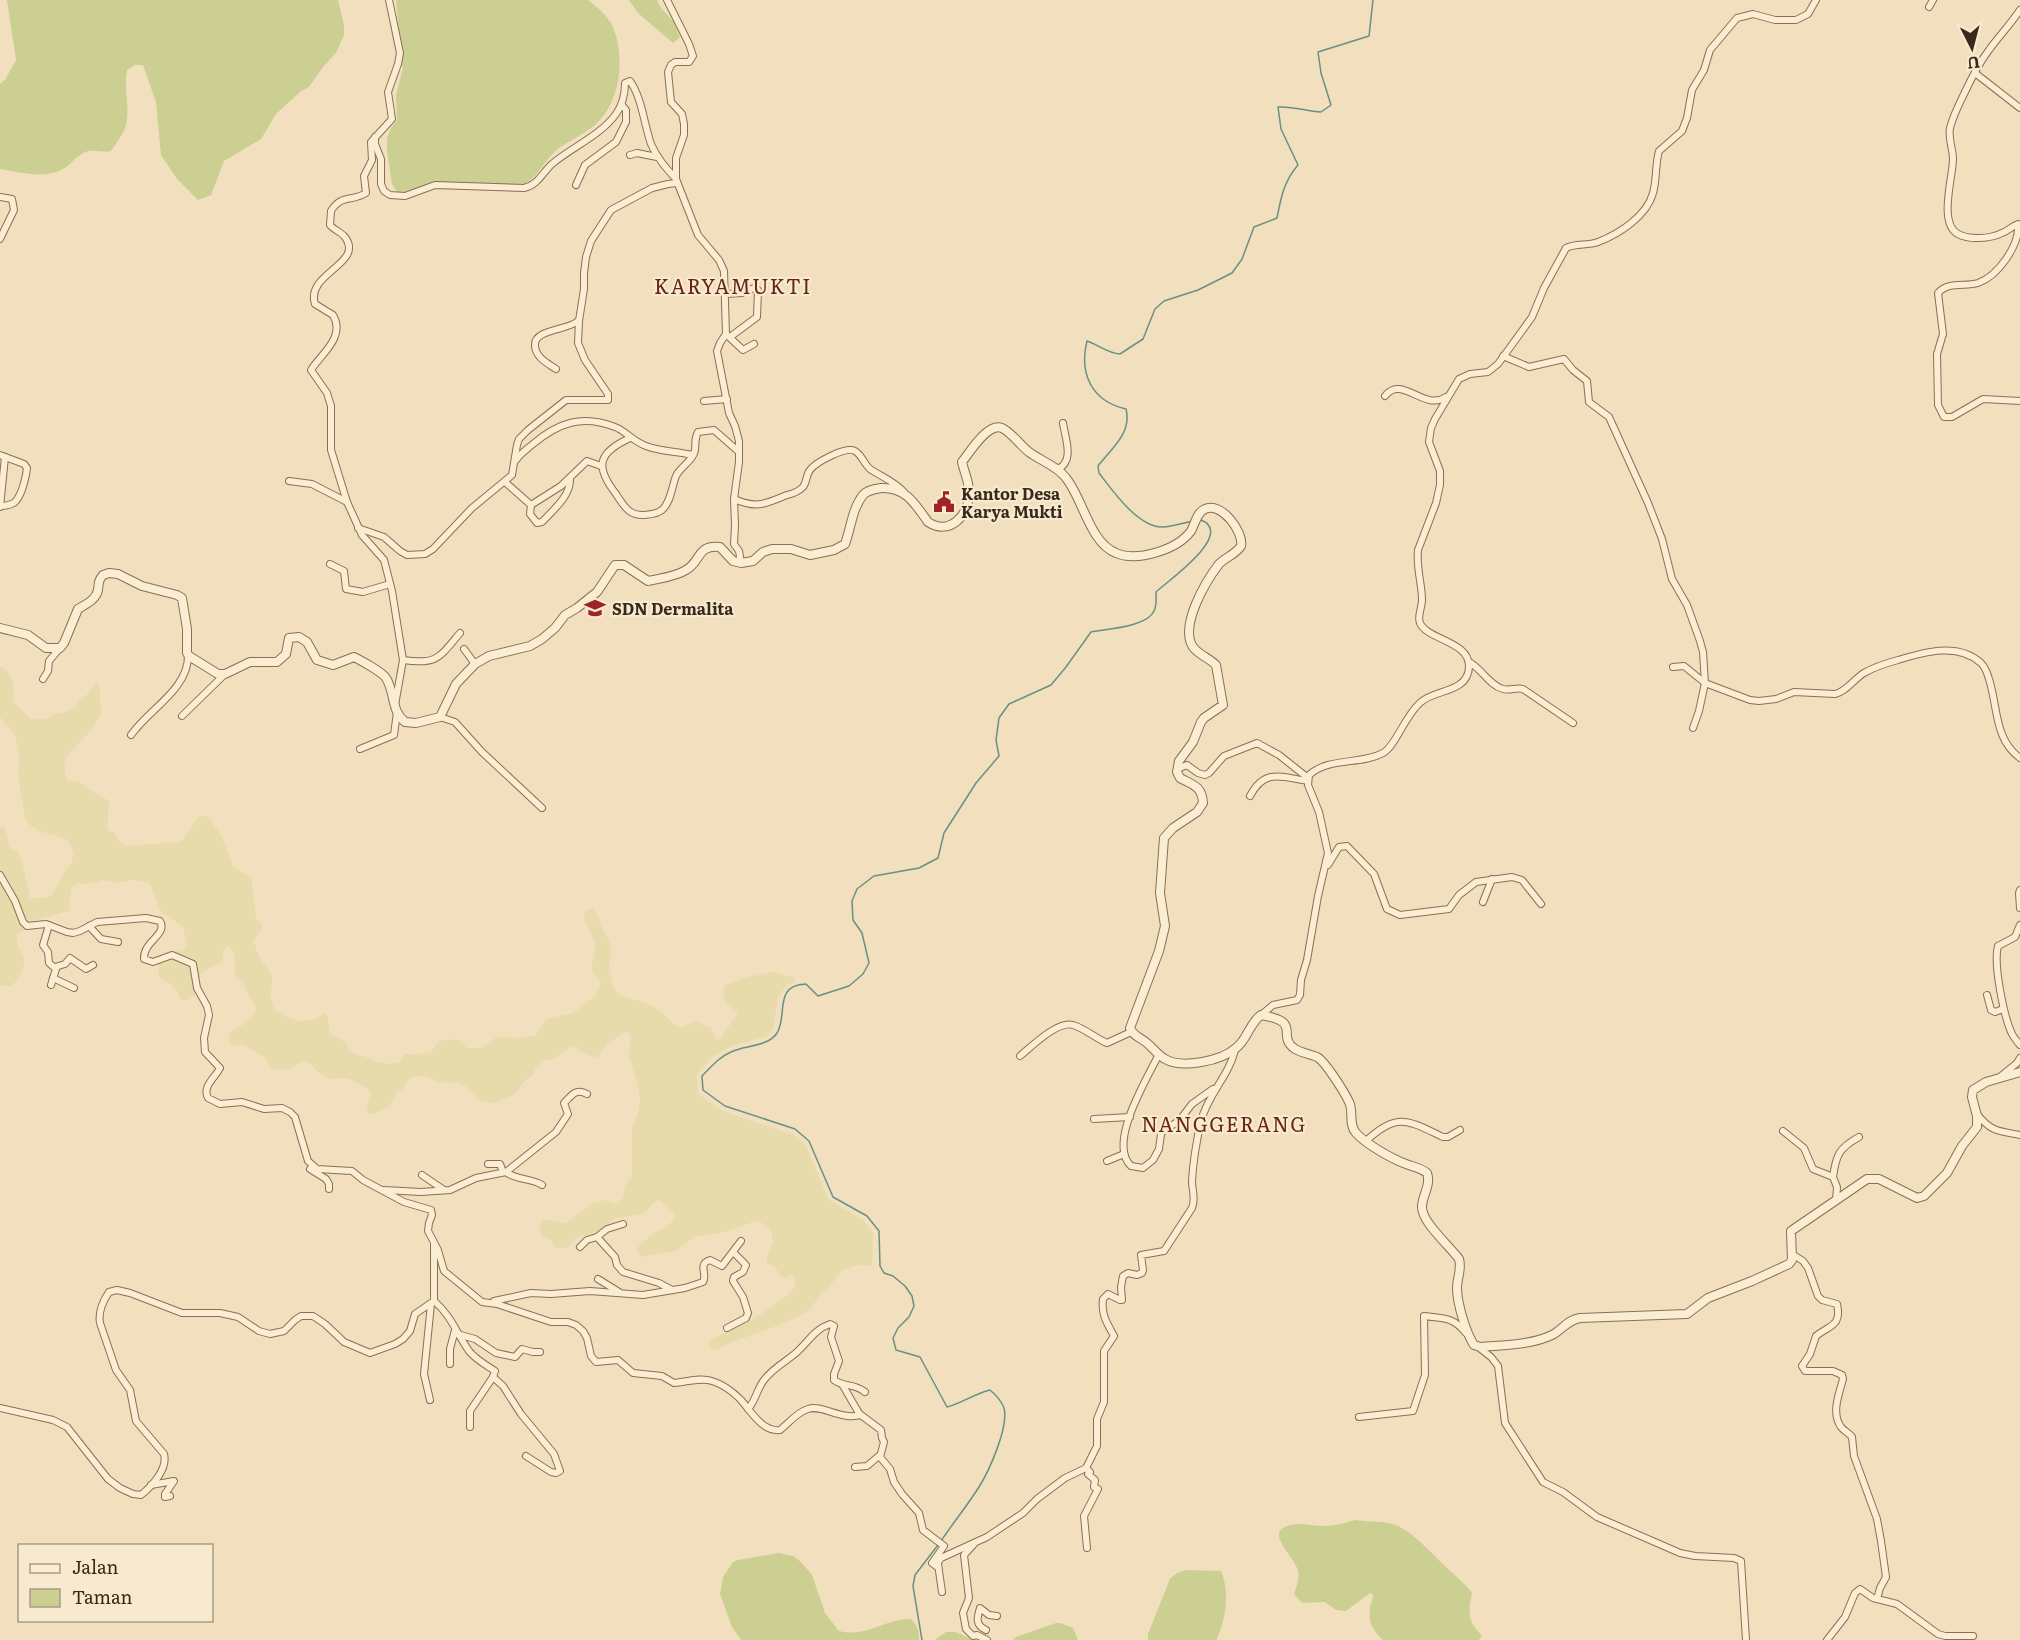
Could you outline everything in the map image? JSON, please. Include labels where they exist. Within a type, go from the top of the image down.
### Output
[{"type":"street","points":[[360,749],[394,735],[395,709],[403,660],[384,560],[367,542],[358,528],[347,502],[331,450],[331,406],[311,370],[329,349],[337,323],[333,315],[315,304],[313,295],[321,279],[347,256],[345,238],[330,225],[331,211],[343,199],[366,193],[364,176],[372,163],[370,145],[392,119],[388,92],[400,59],[389,0]]},
{"type":"street","points":[[667,0],[693,56],[689,62],[675,62],[668,72],[670,102],[682,114],[684,124],[684,135],[676,158],[677,181]]},
{"type":"street","points":[[1308,780],[1315,771],[1339,762],[1382,754],[1393,743],[1409,715],[1422,701],[1430,696],[1454,689],[1460,685],[1468,673],[1469,662],[1459,648],[1424,628],[1419,619],[1422,587],[1417,558],[1440,485],[1440,471],[1430,448],[1429,434],[1435,419],[1459,379],[1470,374],[1492,371],[1532,317],[1562,252],[1570,246],[1594,243],[1611,236],[1634,220],[1647,206],[1653,196],[1659,151],[1682,131],[1688,118],[1692,90],[1704,70],[1710,50],[1737,18],[1748,14],[1782,20],[1800,19],[1808,14],[1816,0]]},
{"type":"street","points":[[1929,7],[1933,0]]},
{"type":"street","points":[[2020,10],[2006,31],[1985,55],[1951,125],[1953,160],[1948,202],[1953,231],[1965,237],[1993,236],[2004,233],[2018,224],[2019,233],[2015,251],[1994,274],[1977,283],[1948,286],[1938,293],[1943,334],[1937,354],[1938,405],[1942,416],[1949,418],[1983,399],[2020,401]]},
{"type":"street","points":[[1975,74],[2020,108]]},
{"type":"street","points":[[375,137],[375,144],[381,159],[381,184],[384,191],[393,196],[405,196],[435,185],[524,188],[533,185],[551,165],[607,124],[622,105],[625,85],[630,81],[657,157],[677,181],[698,235],[722,265],[726,277],[728,335],[743,350],[753,344]]},
{"type":"street","points":[[576,186],[585,165],[616,142],[626,122],[626,110],[622,105]]},
{"type":"street","points":[[630,155],[637,153],[657,157]]},
{"type":"street","points":[[358,528],[384,537],[400,552],[407,555],[425,554],[433,549],[472,508],[512,475],[516,445],[522,435],[566,400],[605,401],[609,399],[578,347],[586,258],[591,241],[607,213],[615,207],[652,188],[677,181]]},
{"type":"street","points":[[0,197],[12,199],[14,210],[0,239]]},
{"type":"street","points":[[726,294],[742,293],[754,288],[758,290],[757,317],[728,335],[720,343],[717,351],[729,413],[737,434],[739,452],[734,499],[734,544],[741,563]]},
{"type":"street","points":[[556,369],[539,357],[535,342],[543,334],[575,325],[579,321]]},
{"type":"street","points":[[1503,356],[1529,367],[1564,359],[1587,381],[1589,402],[1609,417],[1660,533],[1672,579],[1687,605],[1703,652],[1705,683],[1700,711],[1693,728]]},
{"type":"street","points":[[1385,396],[1388,392],[1409,391],[1429,401],[1440,401],[1449,395]]},
{"type":"street","points":[[704,401],[727,399]]},
{"type":"street","points":[[515,461],[522,452],[540,438],[567,422],[577,420],[607,424],[648,447],[692,456]]},
{"type":"street","points":[[1058,469],[1064,466],[1068,454],[1063,423]]},
{"type":"street","points":[[734,499],[757,506],[791,494],[804,487],[810,470],[814,466],[832,456],[850,450],[858,453],[867,467],[890,480],[905,493],[928,522],[933,526],[944,527],[957,522],[968,506],[970,496],[962,462],[988,431],[997,427],[1005,430],[1041,460],[1058,469],[1074,489],[1097,536],[1106,548],[1114,553],[1135,557],[1155,554],[1185,538],[1206,508],[1210,507],[1219,510],[1238,529],[1242,542],[1239,550],[1221,562],[1193,611],[1190,642],[1196,651],[1216,665],[1223,705],[1221,709],[1204,718],[1193,742],[1179,761],[1177,769],[1180,778],[1198,786],[1203,803],[1197,812],[1173,828],[1164,838],[1160,893],[1165,926],[1159,951],[1130,1028],[1131,1032],[1162,1058],[1175,1062],[1194,1062],[1220,1058],[1235,1050],[1243,1041],[1252,1023],[1261,1015],[1274,1005],[1299,998],[1328,853],[1319,812],[1308,780],[1279,755],[1258,743],[1224,756],[1205,775],[1187,765],[1177,769]]},
{"type":"street","points":[[630,438],[612,448],[601,465],[604,478],[631,513],[654,514],[664,507],[676,483],[676,477],[695,450],[697,433],[710,429],[715,431],[739,452]]},
{"type":"street","points":[[2,456],[24,464],[27,471],[16,500],[0,507],[2,456]]},
{"type":"street","points":[[531,505],[561,486],[587,461],[601,465]]},
{"type":"street","points":[[505,482],[531,505],[531,516],[537,523],[542,522],[563,499],[570,484],[570,478]]},
{"type":"street","points":[[289,482],[312,484],[347,502]]},
{"type":"street","points":[[440,717],[456,684],[475,663],[489,656],[530,646],[542,639],[565,615],[597,592],[615,565],[624,565],[648,581],[686,571],[704,549],[717,546],[723,548],[733,561],[741,563],[753,561],[763,552],[772,549],[791,549],[810,555],[840,548],[845,544],[851,519],[864,494],[873,489],[882,488],[905,493]]},
{"type":"street","points":[[330,564],[344,571],[347,590],[363,592],[390,584]]},
{"type":"street","points":[[44,679],[49,661],[64,643],[78,609],[96,595],[98,582],[103,575],[113,573],[142,586],[182,598],[187,629],[188,666],[163,703],[137,726],[131,735]]},
{"type":"street","points":[[0,628],[28,635],[46,648],[60,648]]},
{"type":"street","points":[[403,660],[420,662],[434,660],[460,633]]},
{"type":"street","points":[[182,716],[225,674],[249,662],[279,661],[286,654],[289,638],[299,637],[307,642],[316,660],[333,664],[354,657],[384,675],[395,709],[402,720],[409,723],[440,717],[455,722],[482,752],[542,808]]},
{"type":"street","points":[[464,649],[475,663]]},
{"type":"street","points":[[1674,668],[1683,666],[1705,683],[1750,700],[1759,701],[1776,699],[1794,692],[1841,693],[1865,672],[1888,663],[1931,651],[1958,651],[1978,660],[1985,668],[1996,706],[2001,735],[2009,748],[2020,758]]},
{"type":"street","points":[[188,655],[203,663],[216,674],[225,674]]},
{"type":"street","points":[[1469,662],[1500,687],[1523,689],[1573,723]]},
{"type":"street","points":[[1250,796],[1256,785],[1271,776],[1308,780]]},
{"type":"street","points":[[1324,871],[1338,847],[1347,846],[1374,874],[1387,909],[1400,915],[1449,909],[1466,889],[1476,882],[1492,879],[1519,877],[1541,904]]},
{"type":"street","points":[[0,875],[25,924],[29,926],[44,923],[67,933],[73,933],[102,922],[146,918],[160,921],[162,930],[144,951],[144,959],[153,962],[172,955],[194,964],[197,988],[209,1010],[204,1049],[220,1068],[208,1084],[207,1096],[220,1104],[242,1102],[264,1108],[282,1108],[290,1112],[295,1117],[308,1167],[326,1179],[329,1189]]},
{"type":"street","points":[[1483,902],[1492,879]]},
{"type":"street","points":[[2020,890],[2020,908]]},
{"type":"street","points":[[49,925],[43,945],[48,953],[49,962],[55,967]]},
{"type":"street","points":[[2020,925],[2015,937],[2000,945],[1996,957],[2003,1009],[2012,1034],[2020,1045]]},
{"type":"street","points":[[89,926],[101,939],[118,942]]},
{"type":"street","points":[[55,967],[65,965],[70,958],[86,969],[93,965]]},
{"type":"street","points":[[51,985],[55,967]]},
{"type":"street","points":[[54,978],[74,988]]},
{"type":"street","points":[[1987,995],[1991,1010],[1995,1012],[2003,1009]]},
{"type":"street","points":[[1261,1015],[1283,1020],[1292,1046],[1322,1061],[1350,1103],[1353,1129],[1366,1141],[1402,1162],[1427,1173],[1429,1180],[1422,1204],[1424,1215],[1427,1222],[1459,1259],[1461,1265],[1457,1291],[1469,1335]]},
{"type":"street","points":[[1020,1056],[1054,1029],[1064,1024],[1074,1025],[1107,1043],[1131,1032]]},
{"type":"street","points":[[942,1592],[938,1564],[941,1558],[974,1544],[1023,1513],[1065,1478],[1086,1468],[1097,1446],[1097,1419],[1104,1402],[1104,1351],[1114,1336],[1102,1310],[1103,1299],[1108,1294],[1120,1300],[1123,1299],[1121,1287],[1123,1276],[1128,1273],[1142,1274],[1141,1255],[1164,1251],[1192,1208],[1194,1202],[1193,1175],[1200,1123],[1216,1087],[1228,1070],[1235,1050]]},
{"type":"street","points":[[1159,1054],[1124,1133],[1124,1154],[1131,1166],[1143,1168],[1148,1165],[1156,1156],[1164,1130],[1179,1121],[1192,1104],[1216,1087]]},
{"type":"street","points":[[1998,1079],[2020,1058]]},
{"type":"street","points":[[1476,1346],[1542,1339],[1554,1334],[1568,1322],[1580,1318],[1687,1314],[1708,1298],[1789,1264],[1792,1260],[1791,1231],[1863,1180],[1883,1181],[1917,1198],[1924,1196],[1947,1173],[1962,1146],[1975,1132],[1978,1124],[1972,1097],[1973,1090],[1986,1082],[2020,1072]]},
{"type":"street","points":[[381,1189],[421,1192],[450,1190],[476,1178],[505,1172],[556,1131],[568,1114],[564,1102],[576,1091],[587,1094]]},
{"type":"street","points":[[1976,1113],[1990,1128],[2020,1135]]},
{"type":"street","points":[[1094,1119],[1130,1117]]},
{"type":"street","points":[[1366,1141],[1383,1126],[1398,1122],[1410,1124],[1443,1137],[1448,1137],[1460,1130]]},
{"type":"street","points":[[1783,1131],[1804,1148],[1813,1169],[1833,1177]]},
{"type":"street","points":[[1836,1201],[1837,1187],[1833,1177],[1837,1156],[1841,1148],[1859,1137]]},
{"type":"street","points":[[1107,1161],[1124,1154]]},
{"type":"street","points":[[308,1161],[317,1169],[352,1171],[404,1202],[423,1206],[432,1211],[428,1227],[444,1271],[484,1302],[497,1304],[551,1322],[568,1322],[576,1325],[587,1338],[591,1356],[596,1362],[618,1360],[630,1372],[663,1376],[675,1383],[690,1380],[712,1381],[734,1394],[761,1424],[777,1431],[809,1408],[840,1416],[866,1417],[881,1430],[885,1442],[880,1455],[867,1466],[855,1467]]},
{"type":"street","points":[[488,1164],[498,1163],[510,1176],[542,1185]]},
{"type":"street","points":[[422,1175],[445,1190]]},
{"type":"street","points":[[580,1246],[607,1229],[623,1224]]},
{"type":"street","points":[[597,1237],[612,1253],[623,1272],[659,1282],[672,1290]]},
{"type":"street","points":[[430,1400],[424,1374],[432,1303],[434,1241]]},
{"type":"street","points":[[484,1302],[516,1298],[531,1293],[590,1291],[643,1294],[700,1284],[705,1280],[703,1266],[705,1262],[710,1260],[722,1266],[741,1241]]},
{"type":"street","points":[[727,1328],[746,1318],[748,1314],[743,1297],[733,1281],[734,1277],[743,1272],[746,1265],[733,1252]]},
{"type":"street","points":[[1792,1254],[1803,1261],[1808,1268],[1818,1296],[1822,1300],[1837,1304],[1838,1307],[1834,1325],[1816,1336],[1810,1354],[1802,1366],[1805,1371],[1833,1371],[1842,1375],[1836,1409],[1837,1420],[1852,1437],[1854,1455],[1875,1512],[1881,1541],[1886,1573],[1877,1599]]},
{"type":"street","points":[[597,1279],[622,1294]]},
{"type":"street","points":[[0,1408],[53,1420],[67,1427],[103,1475],[120,1488],[138,1495],[151,1486],[164,1467],[166,1459],[136,1421],[130,1390],[116,1370],[99,1317],[109,1292],[117,1290],[130,1293],[182,1313],[238,1317],[270,1334],[284,1331],[301,1316],[313,1316],[344,1342],[370,1353],[400,1342],[410,1330],[415,1314],[432,1303]]},
{"type":"street","points":[[432,1303],[445,1312],[472,1354],[495,1371],[470,1411],[470,1427]]},
{"type":"street","points":[[1359,1417],[1413,1411],[1425,1375],[1424,1316],[1450,1318],[1460,1324],[1476,1346],[1491,1357],[1498,1366],[1505,1423],[1543,1482],[1563,1492],[1597,1517],[1680,1553],[1734,1558],[1742,1561],[1746,1640]]},
{"type":"street","points":[[748,1409],[754,1402],[764,1380],[797,1353],[823,1326],[830,1324],[834,1326],[831,1337],[839,1361],[833,1377],[837,1382],[853,1385],[865,1392]]},
{"type":"street","points":[[456,1330],[499,1354],[515,1357],[522,1349],[540,1352]]},
{"type":"street","points":[[450,1364],[450,1349],[456,1330]]},
{"type":"street","points":[[493,1377],[503,1386],[521,1414],[554,1454],[560,1471],[551,1472],[526,1456]]},
{"type":"street","points":[[842,1384],[860,1415]]},
{"type":"street","points":[[880,1455],[890,1469],[894,1482],[920,1515],[923,1530],[944,1546],[932,1563],[938,1564]]},
{"type":"street","points":[[1086,1468],[1090,1472],[1088,1474],[1095,1480],[1094,1487],[1098,1489],[1084,1516],[1087,1548]]},
{"type":"street","points":[[151,1486],[174,1481],[165,1494],[165,1497],[170,1496]]},
{"type":"street","points":[[974,1544],[964,1556],[969,1602],[963,1613],[966,1629],[973,1636],[977,1635],[985,1639],[986,1630],[995,1616],[986,1614],[980,1608],[976,1618],[978,1625],[986,1630]]},
{"type":"street","points":[[1827,1640],[1845,1617],[1857,1590],[1863,1590],[1877,1599],[1897,1604],[1938,1635],[1973,1636]]},
{"type":"street","points":[[969,1602],[975,1605],[979,1612]]},
{"type":"shaded area","points":[[0,666],[12,679],[13,702],[31,719],[45,719],[54,714],[70,711],[96,683],[99,683],[101,714],[93,728],[66,757],[64,766],[67,781],[80,782],[109,801],[107,830],[115,833],[119,842],[127,846],[181,842],[198,817],[206,816],[210,819],[223,839],[233,867],[251,878],[256,918],[262,925],[253,941],[261,960],[273,976],[270,995],[274,1009],[286,1017],[299,1021],[313,1020],[324,1013],[328,1016],[331,1034],[347,1043],[348,1048],[355,1054],[377,1062],[391,1064],[400,1062],[405,1054],[431,1052],[439,1041],[457,1039],[467,1048],[481,1048],[497,1037],[523,1038],[536,1035],[546,1019],[573,1013],[595,996],[601,983],[591,968],[596,945],[585,921],[584,912],[592,908],[598,915],[609,941],[611,950],[609,968],[613,986],[618,995],[646,1003],[659,1010],[681,1028],[698,1022],[711,1028],[716,1040],[720,1039],[738,1013],[726,1003],[723,994],[725,985],[747,977],[774,972],[794,978],[795,983],[787,984],[778,998],[773,1029],[767,1036],[729,1047],[711,1058],[697,1074],[698,1093],[723,1111],[792,1134],[805,1144],[829,1200],[863,1220],[873,1233],[872,1266],[858,1265],[841,1271],[811,1308],[803,1314],[716,1350],[709,1347],[710,1340],[755,1318],[789,1294],[796,1284],[793,1275],[784,1278],[775,1267],[767,1263],[767,1255],[773,1242],[772,1232],[766,1225],[758,1221],[721,1233],[698,1236],[677,1251],[641,1257],[637,1248],[651,1235],[675,1219],[674,1213],[660,1200],[643,1214],[615,1218],[593,1234],[576,1238],[565,1249],[555,1247],[550,1240],[541,1236],[539,1227],[544,1220],[566,1223],[593,1203],[606,1200],[618,1202],[622,1199],[625,1186],[632,1176],[632,1129],[640,1099],[629,1056],[631,1036],[629,1033],[624,1032],[609,1043],[597,1057],[592,1057],[572,1046],[555,1058],[542,1061],[535,1068],[534,1074],[515,1094],[495,1103],[482,1101],[461,1083],[439,1082],[421,1076],[408,1080],[404,1088],[396,1093],[390,1106],[370,1114],[367,1106],[371,1093],[348,1078],[329,1079],[305,1061],[289,1070],[280,1068],[275,1070],[264,1057],[244,1045],[230,1045],[231,1032],[250,1020],[256,1012],[255,1004],[244,983],[236,978],[234,952],[228,945],[224,949],[222,962],[201,973],[200,992],[186,1001],[181,1000],[171,984],[158,977],[160,956],[168,952],[182,951],[187,945],[182,926],[161,912],[149,883],[132,880],[118,883],[102,880],[71,887],[69,911],[33,921],[25,930],[16,934],[18,946],[25,960],[21,974],[12,986],[0,986],[0,827],[4,827],[10,848],[18,851],[30,898],[45,898],[53,894],[71,864],[74,854],[69,842],[61,837],[39,831],[25,819],[18,774],[20,759],[15,735],[0,717]]},
{"type":"green space","points":[[7,0],[338,0],[344,35],[336,53],[309,87],[301,91],[276,114],[261,139],[224,161],[211,195],[198,200],[177,179],[161,155],[156,102],[143,65],[135,65],[127,70],[126,124],[111,151],[86,152],[54,173],[31,174],[0,169],[0,84],[5,80],[16,60]]},
{"type":"green space","points":[[396,0],[588,0],[608,19],[617,39],[619,77],[612,102],[598,122],[559,148],[531,180],[524,184],[443,184],[407,195],[398,193],[392,184],[387,151],[387,138],[397,121],[396,95],[403,68],[400,59]]},
{"type":"green space","points":[[629,0],[657,0],[673,21],[680,37],[673,43],[638,13]]},
{"type":"green space","points":[[1355,1520],[1389,1523],[1404,1529],[1462,1582],[1472,1593],[1470,1616],[1471,1621],[1482,1635],[1479,1640],[1383,1640],[1371,1623],[1370,1607],[1373,1595],[1370,1593],[1346,1611],[1336,1610],[1325,1602],[1302,1603],[1294,1594],[1298,1571],[1281,1543],[1280,1530],[1286,1526],[1299,1524],[1327,1526]]},
{"type":"green space","points":[[779,1553],[793,1556],[812,1575],[825,1613],[839,1631],[859,1632],[893,1621],[911,1619],[917,1628],[919,1640],[741,1640],[732,1627],[720,1594],[723,1577],[733,1562]]},
{"type":"green space","points":[[1186,1570],[1221,1571],[1224,1579],[1226,1606],[1216,1640],[1148,1640],[1148,1634],[1170,1579]]},
{"type":"green space","points":[[1056,1623],[1073,1628],[1078,1640],[1013,1640],[1016,1637]]},
{"type":"green space","points":[[946,1632],[955,1632],[974,1640],[935,1640]]},
{"type":"waterway","points":[[1193,521],[1164,527],[1145,522],[1127,508],[1099,473],[1098,466],[1120,440],[1127,418],[1126,409],[1104,400],[1090,384],[1085,364],[1087,341],[1120,354],[1143,339],[1155,309],[1164,301],[1198,290],[1232,273],[1242,259],[1254,227],[1277,218],[1286,183],[1298,165],[1281,129],[1278,107],[1321,112],[1331,105],[1321,73],[1318,52],[1369,36],[1373,0]]},
{"type":"waterway","points":[[941,1541],[988,1471],[1004,1426],[1003,1405],[990,1390],[947,1407],[920,1357],[896,1350],[893,1338],[898,1328],[909,1317],[914,1306],[912,1296],[905,1286],[893,1276],[884,1273],[880,1266],[879,1231],[867,1216],[833,1197],[809,1141],[795,1129],[725,1106],[703,1090],[702,1076],[715,1062],[727,1054],[773,1038],[780,1026],[783,1002],[789,990],[806,984],[818,996],[849,986],[863,974],[869,963],[862,933],[853,920],[852,901],[857,889],[874,876],[919,868],[938,858],[944,833],[976,783],[999,756],[996,740],[999,718],[1009,704],[1051,685],[1091,632],[1135,624],[1150,616],[1156,606],[1156,592],[1184,569],[1205,546],[1210,536],[1210,527],[1201,520]]},
{"type":"waterway","points":[[922,1640],[913,1586],[915,1575],[938,1545]]},
{"type":"place","name":"Kantor Desa Karya Mukti","points":[[944,502]]},
{"type":"place","name":"SDN Dermalita","points":[[595,608]]},
{"type":"district","name":"KARYAMUKTI","points":[[733,285]]},
{"type":"district","name":"NANGGERANG","points":[[1224,1123]]}]
